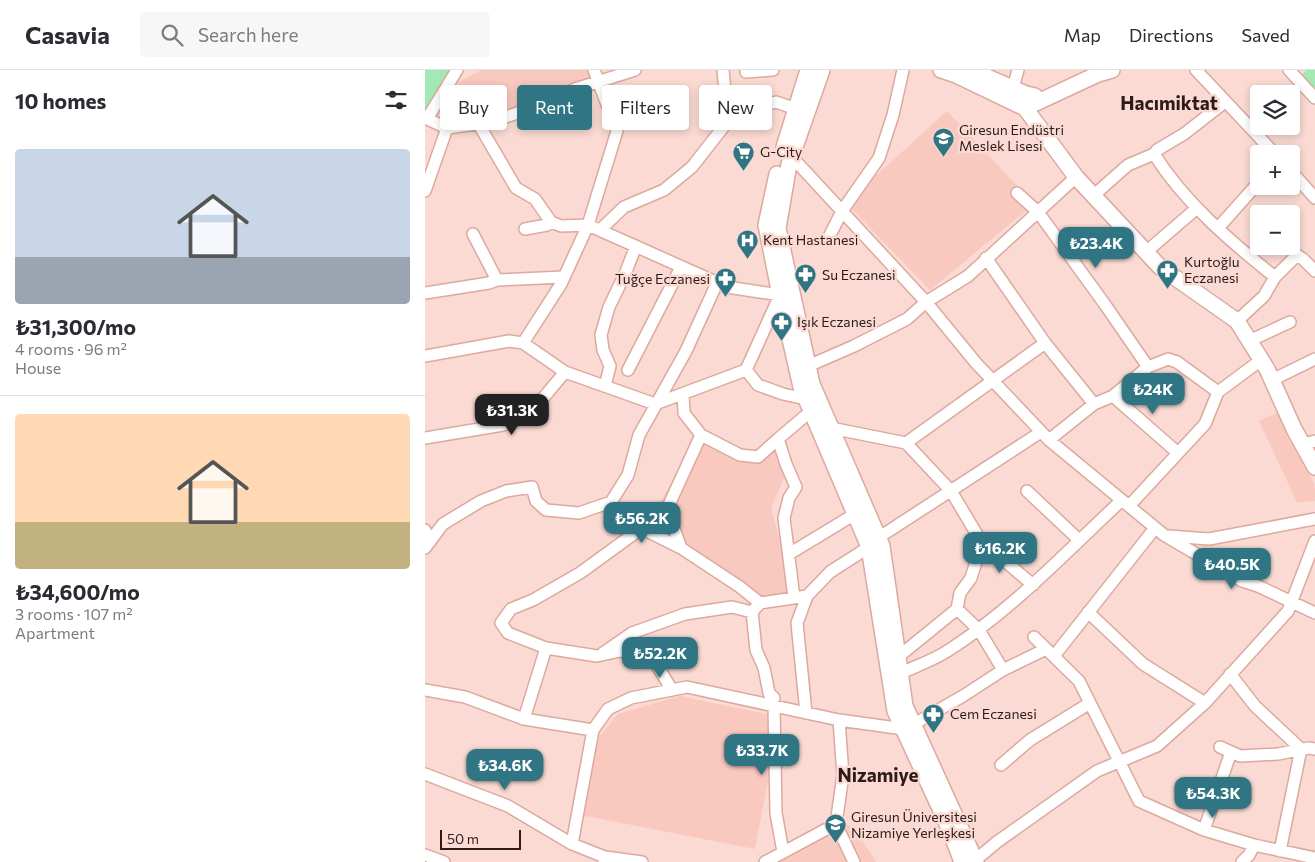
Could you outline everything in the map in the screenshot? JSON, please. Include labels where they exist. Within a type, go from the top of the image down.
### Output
[{"type":"street","points":[[440,125],[426,119],[457,70]]},
{"type":"street","points":[[523,343],[564,277],[588,225],[617,131],[595,70]]},
{"type":"street","points":[[507,117],[541,106],[575,89],[635,70]]},
{"type":"street","points":[[723,70],[725,85]]},
{"type":"street","points":[[746,72],[773,70]]},
{"type":"street","points":[[808,70],[777,228],[812,384],[831,428],[873,542],[895,711],[909,726]]},
{"type":"street","points":[[822,70],[780,159],[766,225],[801,387],[855,514],[873,542],[881,546],[909,726],[975,862],[997,842],[1097,771],[1157,746],[1205,703],[1288,611],[1315,541]]},
{"type":"street","points":[[829,237],[842,211],[879,158],[893,115],[903,70]]},
{"type":"street","points":[[941,70],[1021,97],[1052,96],[1103,71]]},
{"type":"street","points":[[971,70],[1021,97],[1076,177],[1160,267],[1237,321],[1309,442],[1315,467]]},
{"type":"street","points":[[1018,70],[1021,97]]},
{"type":"street","points":[[1196,70],[1266,145]]},
{"type":"street","points":[[1289,70],[1315,98]]},
{"type":"street","points":[[772,103],[776,102],[801,111]]},
{"type":"street","points":[[1094,195],[1128,165],[1154,154],[1157,150],[1184,134],[1225,102]]},
{"type":"street","points":[[425,191],[446,130]]},
{"type":"street","points":[[482,130],[517,188],[535,199],[551,222],[561,226],[588,225],[727,287],[780,295]]},
{"type":"street","points":[[599,230],[624,208],[664,190],[693,167],[722,130]]},
{"type":"street","points":[[1154,154],[1162,167],[1197,208],[1248,256],[1275,277]]},
{"type":"street","points":[[791,156],[926,302],[976,363],[1045,436],[1160,531],[1242,581],[1259,586],[1315,613]]},
{"type":"street","points":[[808,366],[855,346],[907,319],[926,302],[968,276],[1076,177]]},
{"type":"street","points":[[1300,181],[1315,198]]},
{"type":"street","points":[[1218,228],[1250,192]]},
{"type":"street","points":[[1017,193],[1038,212],[1107,306],[1148,367]]},
{"type":"street","points":[[1146,252],[1197,208]]},
{"type":"street","points":[[525,230],[547,226],[551,222]]},
{"type":"street","points":[[473,234],[497,280]]},
{"type":"street","points":[[605,386],[610,366],[603,350],[601,335],[609,307],[625,274],[635,246]]},
{"type":"street","points":[[1237,321],[1264,296],[1275,277],[1297,255],[1315,271]]},
{"type":"street","points":[[987,258],[1045,343],[1094,404]]},
{"type":"street","points":[[628,370],[681,266]]},
{"type":"street","points":[[425,292],[489,283],[497,280],[564,277]]},
{"type":"street","points":[[427,545],[443,524],[481,500],[506,491],[532,487],[536,501],[546,510],[579,513],[611,502],[629,475],[639,435],[687,351],[717,283]]},
{"type":"street","points":[[425,356],[509,341],[523,343],[565,372],[655,404],[746,370],[780,295]]},
{"type":"street","points":[[1249,340],[1290,322]]},
{"type":"street","points":[[906,443],[1045,343]]},
{"type":"street","points":[[807,713],[797,623],[807,596],[830,572],[951,491],[1045,436],[1094,404],[1113,396],[1148,367],[1168,359],[1177,362],[1218,392]]},
{"type":"street","points":[[1272,380],[1315,359]]},
{"type":"street","points":[[901,673],[947,652],[979,630],[1033,585],[1079,540],[1126,503],[1178,453],[1205,424],[1218,392],[1261,360]]},
{"type":"street","points":[[746,370],[759,384],[809,405]]},
{"type":"street","points":[[425,438],[503,425],[529,416],[565,372]]},
{"type":"street","points":[[683,394],[684,414],[701,435],[740,455],[759,457],[809,405]]},
{"type":"street","points":[[1113,396],[1178,453]]},
{"type":"street","points":[[831,428],[906,443],[951,491],[982,543],[1033,585]]},
{"type":"street","points":[[672,690],[652,657],[620,651],[597,656],[546,648],[508,634],[501,623],[511,609],[533,600],[580,572],[667,509],[701,435]]},
{"type":"street","points":[[777,439],[797,487],[789,498],[784,518],[794,598]]},
{"type":"street","points":[[1027,491],[1079,540]]},
{"type":"street","points":[[611,502],[638,531],[681,548],[739,587],[756,607],[756,650],[764,668],[769,693],[778,706],[776,813],[783,852]]},
{"type":"street","points":[[667,509],[681,548]]},
{"type":"street","points":[[789,554],[855,514]]},
{"type":"street","points":[[1160,531],[1209,539],[1315,519]]},
{"type":"street","points":[[425,530],[427,545]]},
{"type":"street","points":[[571,844],[593,730],[608,709],[631,698],[687,687],[839,720],[909,726],[963,696],[1003,670],[1050,653],[1089,612],[1160,531]]},
{"type":"street","points":[[898,657],[957,609],[960,593],[971,578],[982,543]]},
{"type":"street","points":[[597,656],[632,633],[685,614],[732,607],[756,607],[807,596]]},
{"type":"street","points":[[957,609],[979,630],[1003,670]]},
{"type":"street","points":[[1089,612],[1143,664],[1205,703]]},
{"type":"street","points":[[1034,637],[1079,681],[1139,801],[1204,830],[1254,845],[1315,858]]},
{"type":"street","points":[[524,719],[546,648]]},
{"type":"street","points":[[1231,674],[1255,706],[1301,749]]},
{"type":"street","points":[[425,690],[465,697],[524,719],[593,730]]},
{"type":"street","points":[[1001,765],[1030,740],[1090,703]]},
{"type":"street","points":[[839,720],[843,775],[836,824],[854,862]]},
{"type":"street","points":[[1204,830],[1225,750],[1240,756],[1278,754],[1309,748],[1315,749]]},
{"type":"street","points":[[1280,851],[1301,749]]},
{"type":"street","points":[[425,774],[508,806],[571,844],[604,860],[642,862]]},
{"type":"street","points":[[765,862],[836,824]]},
{"type":"street","points":[[1242,862],[1249,855],[1254,845]]},
{"type":"street","points":[[425,855],[443,862]]},
{"type":"shaded area","points":[[481,70],[594,70],[599,81],[588,85],[517,85],[517,112],[507,115],[507,85],[457,85],[459,82]]},
{"type":"shaded area","name":"Giresun Endüstri Meslek Lisesi","points":[[947,111],[1034,204],[930,290],[846,203]]},
{"type":"shaded area","points":[[1280,411],[1315,486],[1315,501],[1297,502],[1259,421]]},
{"type":"shaded area","points":[[701,435],[758,457],[778,439],[788,469],[771,508],[793,591],[760,603],[646,525]]},
{"type":"shaded area","points":[[680,696],[780,717],[755,849],[581,815],[590,748],[618,714]]},
{"type":"shaded area","name":"Giresun Üniversitesi Nizamiye Yerleşkesi","points":[[836,824],[853,826],[876,862],[776,862]]},
{"type":"green space","points":[[425,70],[457,70],[446,85],[440,85],[440,94],[425,115]]},
{"type":"green space","points":[[1306,70],[1315,70],[1315,89],[1302,75]]},
{"type":"place","name":"Giresun Endüstri Meslek Lisesi","points":[[943,157]]},
{"type":"place","name":"G-City","points":[[744,171]]},
{"type":"place","name":"Kent Hastanesi","points":[[747,259]]},
{"type":"place","name":"Kurtoğlu Eczanesi","points":[[1168,289]]},
{"type":"place","name":"Su Eczanesi","points":[[806,294]]},
{"type":"place","name":"Tuğçe Eczanesi","points":[[726,298]]},
{"type":"place","name":"Işık Eczanesi","points":[[781,341]]},
{"type":"place","name":"Cem Eczanesi","points":[[934,733]]},
{"type":"place","name":"Giresun Üniversitesi Nizamiye Yerleşkesi","points":[[835,844]]},
{"type":"district","name":"Hacımiktat","points":[[1169,103]]},
{"type":"district","name":"Nizamiye","points":[[878,775]]}]
